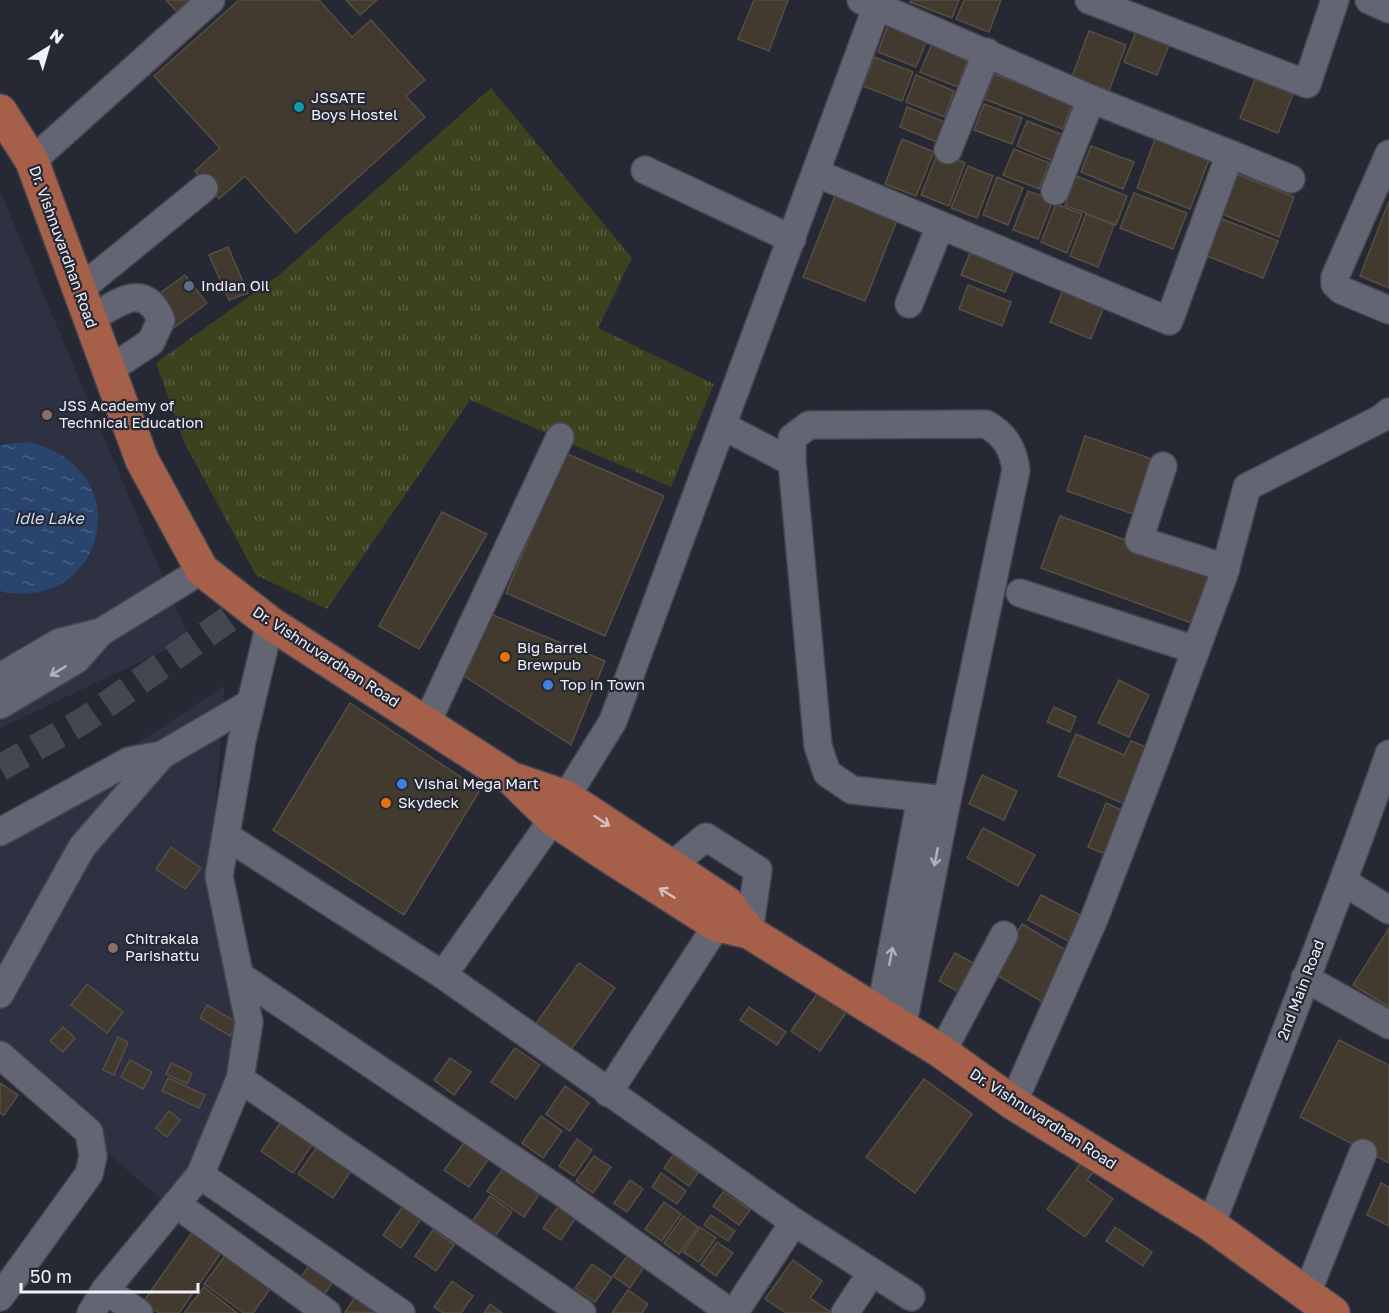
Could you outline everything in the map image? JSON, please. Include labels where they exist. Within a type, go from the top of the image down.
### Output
[{"type":"main road","name":"Dr. Vishnuvardhan Road","points":[[0,111],[32,161],[142,460],[202,570],[270,623],[749,932],[942,1052],[1013,1103],[1211,1225],[1333,1313]]},
{"type":"main road","name":"Dr. Vishnuvardhan Road","points":[[559,808],[671,866],[722,914]]},
{"type":"street","points":[[32,161],[211,0]]},
{"type":"street","points":[[1089,0],[1307,84],[1335,0]]},
{"type":"street","points":[[1369,0],[1389,9]]},
{"type":"street","points":[[443,975],[559,808],[613,721],[816,173],[869,3],[987,52],[1091,99],[1291,178]]},
{"type":"street","points":[[948,150],[987,52]]},
{"type":"street","points":[[1055,191],[1091,99]]},
{"type":"street","points":[[816,173],[1168,321],[1230,154]]},
{"type":"street","points":[[1389,154],[1335,277],[1335,284],[1341,290],[1389,310]]},
{"type":"street","points":[[645,170],[792,239]]},
{"type":"street","points":[[85,304],[204,188]]},
{"type":"street","points":[[909,304],[940,226]]},
{"type":"street","points":[[85,304],[141,296],[150,301],[161,320],[151,342],[109,370]]},
{"type":"street","points":[[1013,1103],[1094,919],[1226,568],[1247,487],[1382,418],[1389,412]]},
{"type":"street","points":[[891,1021],[934,799],[1016,470],[1013,450],[999,432],[986,424],[809,425],[792,438],[792,462],[818,746],[827,773],[852,790],[934,799]]},
{"type":"street","points":[[723,426],[792,462]]},
{"type":"street","points":[[426,722],[560,437]]},
{"type":"street","points":[[1163,466],[1139,540],[1226,568]]},
{"type":"street","points":[[0,677],[60,642],[100,632],[202,570]]},
{"type":"street","points":[[1020,593],[1196,650]]},
{"type":"street","points":[[91,1313],[105,1290],[200,1175],[240,1079],[249,1022],[219,876],[251,703],[270,623]]},
{"type":"street","points":[[0,705],[76,660],[100,632]]},
{"type":"street","points":[[0,994],[82,847],[162,755],[251,703]]},
{"type":"street","name":"2nd Main Road","points":[[1211,1225],[1344,882],[1389,754]]},
{"type":"street","points":[[0,832],[129,761],[162,755]]},
{"type":"street","points":[[226,836],[443,975],[794,1222],[911,1297]]},
{"type":"street","points":[[671,866],[706,837],[758,870],[749,932]]},
{"type":"street","points":[[1344,882],[1389,910]]},
{"type":"street","points":[[608,1093],[722,914]]},
{"type":"street","points":[[942,1052],[1004,935]]},
{"type":"street","points":[[240,976],[560,1191],[733,1313],[794,1222]]},
{"type":"street","points":[[1305,978],[1389,1025]]},
{"type":"street","points":[[0,1055],[89,1132],[93,1143],[89,1174],[0,1297]]},
{"type":"street","points":[[240,1079],[582,1313]]},
{"type":"street","points":[[1307,1293],[1363,1153]]},
{"type":"street","points":[[200,1175],[401,1313]]},
{"type":"street","points":[[176,1204],[327,1313]]},
{"type":"street","points":[[845,1313],[872,1272]]},
{"type":"street","points":[[105,1290],[139,1313]]},
{"type":"shaded area","name":"JSS Academy of Technical Education","points":[[0,191],[189,639],[0,728]]},
{"type":"shaded area","name":"Chitrakala Parishattu","points":[[225,685],[210,877],[242,1020],[226,1073],[189,1166],[161,1199],[9,1069],[0,1065],[0,835]]},
{"type":"green space","points":[[491,88],[632,258],[598,328],[714,384],[671,487],[470,400],[327,609],[256,575],[184,442],[156,363],[279,275]]},
{"type":"water","name":"Idle Lake","points":[[28,442],[64,457],[86,480],[97,507],[96,535],[85,561],[65,582],[36,593],[0,591],[0,445]]},
{"type":"building","points":[[166,0],[190,0],[177,12]]},
{"type":"building","name":"JSSATE Boys Hostel","points":[[239,0],[319,0],[352,37],[371,20],[425,80],[406,96],[425,117],[296,233],[245,176],[219,199],[195,171],[220,148],[154,76]]},
{"type":"building","points":[[346,0],[377,0],[360,15]]},
{"type":"building","points":[[754,0],[788,0],[769,51],[738,39]]},
{"type":"building","points":[[911,0],[959,0],[952,18],[910,2]]},
{"type":"building","points":[[964,0],[1001,0],[989,32],[956,19]]},
{"type":"building","points":[[888,25],[927,40],[916,67],[878,52]]},
{"type":"building","points":[[1138,27],[1171,40],[1157,75],[1124,62]]},
{"type":"building","points":[[1089,31],[1126,45],[1109,91],[1072,77]]},
{"type":"building","points":[[932,44],[968,58],[958,87],[920,72]]},
{"type":"building","points":[[874,57],[913,72],[902,101],[863,86]]},
{"type":"building","points":[[994,74],[1072,104],[1063,129],[984,99]]},
{"type":"building","points":[[916,75],[954,91],[945,117],[906,102]]},
{"type":"building","points":[[1255,79],[1293,94],[1278,133],[1240,118]]},
{"type":"building","points":[[984,104],[1022,118],[1012,144],[974,130]]},
{"type":"building","points":[[907,107],[947,123],[939,143],[900,127]]},
{"type":"building","points":[[1027,121],[1063,135],[1053,161],[1017,146]]},
{"type":"building","points":[[902,139],[934,152],[916,196],[885,184]]},
{"type":"building","points":[[1155,139],[1209,160],[1190,209],[1137,188]]},
{"type":"building","points":[[1091,146],[1134,162],[1123,189],[1081,172]]},
{"type":"building","points":[[1014,149],[1049,163],[1039,189],[1003,175]]},
{"type":"building","points":[[938,152],[965,163],[949,206],[921,195]]},
{"type":"building","points":[[968,166],[993,176],[977,218],[951,208]]},
{"type":"building","points":[[1237,174],[1294,197],[1279,237],[1222,214]]},
{"type":"building","points":[[1076,176],[1127,196],[1116,225],[1065,205]]},
{"type":"building","points":[[997,177],[1023,188],[1008,225],[983,215]]},
{"type":"building","points":[[1028,191],[1053,200],[1038,239],[1013,230]]},
{"type":"building","points":[[1134,193],[1187,213],[1173,249],[1120,228]]},
{"type":"building","points":[[835,196],[897,220],[865,301],[803,277]]},
{"type":"building","points":[[1389,201],[1389,288],[1360,276]]},
{"type":"building","points":[[1056,204],[1082,214],[1067,253],[1041,242]]},
{"type":"building","points":[[1086,214],[1114,225],[1098,267],[1070,256]]},
{"type":"building","points":[[1217,217],[1278,241],[1263,278],[1202,254]]},
{"type":"building","points":[[228,247],[248,293],[229,300],[209,255]]},
{"type":"building","points":[[970,253],[1014,270],[1005,292],[961,275]]},
{"type":"building","points":[[185,275],[207,303],[163,336],[141,307]]},
{"type":"building","points":[[968,285],[1011,302],[1002,326],[959,309]]},
{"type":"building","points":[[1065,285],[1106,301],[1091,339],[1050,322]]},
{"type":"building","points":[[1085,436],[1155,460],[1136,515],[1067,491]]},
{"type":"building","points":[[565,453],[664,496],[605,636],[506,593]]},
{"type":"building","points":[[442,512],[487,534],[419,649],[379,626]]},
{"type":"building","points":[[1060,516],[1216,573],[1197,625],[1041,568]]},
{"type":"building","points":[[488,613],[605,661],[571,745],[461,674]]},
{"type":"building","points":[[1119,680],[1149,695],[1129,737],[1098,723]]},
{"type":"building","points":[[350,703],[480,790],[404,915],[273,830]]},
{"type":"building","points":[[1054,707],[1076,717],[1070,732],[1047,722]]},
{"type":"building","points":[[1076,734],[1124,755],[1131,741],[1151,749],[1127,805],[1058,776]]},
{"type":"building","points":[[982,775],[1017,791],[1004,820],[969,804]]},
{"type":"building","points":[[1106,803],[1126,812],[1108,855],[1088,847]]},
{"type":"building","points":[[983,828],[1035,855],[1018,886],[967,858]]},
{"type":"building","points":[[171,847],[201,868],[185,889],[156,869]]},
{"type":"building","points":[[1041,895],[1084,917],[1070,942],[1028,920]]},
{"type":"building","points":[[1022,924],[1074,955],[1046,1004],[993,973]]},
{"type":"building","points":[[1389,928],[1389,1007],[1353,985]]},
{"type":"building","points":[[955,953],[982,968],[966,996],[939,981]]},
{"type":"building","points":[[579,963],[615,988],[568,1054],[532,1029]]},
{"type":"building","points":[[87,984],[123,1012],[107,1033],[71,1005]]},
{"type":"building","points":[[819,991],[847,1011],[820,1051],[791,1031]]},
{"type":"building","points":[[207,1005],[238,1023],[230,1036],[200,1018]]},
{"type":"building","points":[[749,1007],[786,1032],[777,1045],[740,1020]]},
{"type":"building","points":[[63,1027],[75,1038],[63,1052],[50,1041]]},
{"type":"building","points":[[118,1037],[128,1042],[114,1075],[103,1070]]},
{"type":"building","points":[[1339,1040],[1389,1065],[1389,1163],[1300,1117]]},
{"type":"building","points":[[515,1048],[540,1065],[516,1099],[491,1082]]},
{"type":"building","points":[[450,1058],[471,1072],[454,1095],[434,1080]]},
{"type":"building","points":[[130,1060],[152,1072],[143,1089],[121,1077]]},
{"type":"building","points":[[171,1063],[192,1073],[187,1084],[166,1074]]},
{"type":"building","points":[[168,1078],[205,1095],[199,1108],[162,1091]]},
{"type":"building","points":[[924,1079],[972,1114],[915,1193],[866,1157]]},
{"type":"building","points":[[0,1083],[18,1095],[4,1115],[0,1113]]},
{"type":"building","points":[[565,1086],[589,1103],[570,1131],[546,1114]]},
{"type":"building","points":[[169,1111],[180,1120],[167,1137],[156,1128]]},
{"type":"building","points":[[541,1116],[562,1131],[543,1158],[522,1143]]},
{"type":"building","points":[[282,1120],[314,1142],[293,1173],[261,1151]]},
{"type":"building","points":[[469,1136],[493,1153],[469,1187],[444,1170]]},
{"type":"building","points":[[577,1139],[592,1150],[574,1176],[559,1166]]},
{"type":"building","points":[[317,1147],[351,1171],[333,1198],[298,1174]]},
{"type":"building","points":[[673,1155],[698,1173],[689,1186],[664,1168]]},
{"type":"building","points":[[594,1156],[611,1167],[593,1193],[576,1181]]},
{"type":"building","points":[[1085,1157],[1097,1167],[1087,1180],[1113,1199],[1085,1237],[1047,1209]]},
{"type":"building","points":[[504,1167],[540,1193],[524,1217],[487,1191]]},
{"type":"building","points":[[661,1173],[686,1191],[677,1204],[652,1187]]},
{"type":"building","points":[[630,1180],[643,1189],[627,1212],[614,1203]]},
{"type":"building","points":[[1381,1183],[1389,1187],[1389,1226],[1367,1215]]},
{"type":"building","points":[[723,1192],[750,1210],[739,1225],[713,1206]]},
{"type":"building","points":[[490,1196],[512,1212],[493,1239],[471,1223]]},
{"type":"building","points":[[562,1201],[579,1213],[561,1240],[543,1228]]},
{"type":"building","points":[[664,1202],[681,1214],[662,1241],[645,1229]]},
{"type":"building","points":[[403,1206],[421,1219],[401,1248],[383,1235]]},
{"type":"building","points":[[711,1215],[735,1231],[728,1241],[704,1225]]},
{"type":"building","points":[[683,1216],[698,1227],[679,1254],[664,1243]]},
{"type":"building","points":[[196,1227],[225,1247],[179,1313],[159,1313],[143,1302]]},
{"type":"building","points":[[700,1227],[716,1238],[699,1262],[683,1252]]},
{"type":"building","points":[[1115,1227],[1152,1252],[1143,1266],[1106,1241]]},
{"type":"building","points":[[433,1230],[454,1245],[436,1271],[415,1256]]},
{"type":"building","points":[[717,1242],[733,1253],[716,1276],[701,1265]]},
{"type":"building","points":[[230,1249],[275,1282],[253,1313],[244,1313],[204,1284]]},
{"type":"building","points":[[632,1249],[648,1261],[630,1288],[613,1276]]},
{"type":"building","points":[[314,1258],[338,1275],[323,1296],[300,1279]]},
{"type":"building","points":[[793,1260],[822,1281],[810,1298],[832,1313],[786,1313],[765,1299]]},
{"type":"building","points":[[592,1264],[612,1278],[595,1302],[575,1288]]},
{"type":"building","points":[[452,1281],[473,1296],[461,1313],[443,1313],[434,1307]]},
{"type":"building","points":[[204,1287],[237,1313],[184,1313]]},
{"type":"building","points":[[360,1290],[378,1313],[345,1312]]},
{"type":"building","points":[[628,1290],[648,1304],[642,1313],[612,1313]]},
{"type":"building","points":[[490,1304],[502,1313],[484,1313]]},
{"type":"tunnel","points":[[0,768],[83,721],[247,606]]},
{"type":"place","name":"JSSATE Boys Hostel","points":[[299,107]]},
{"type":"place","name":"Indian Oil","points":[[189,286]]},
{"type":"place","name":"JSS Academy of Technical Education","points":[[47,415]]},
{"type":"place","name":"Big Barrel Brewpub","points":[[505,657]]},
{"type":"place","name":"Top in Town","points":[[548,685]]},
{"type":"place","name":"Vishal Mega Mart","points":[[402,784]]},
{"type":"place","name":"Skydeck","points":[[386,803]]},
{"type":"place","name":"Chitrakala Parishattu","points":[[113,948]]}]
